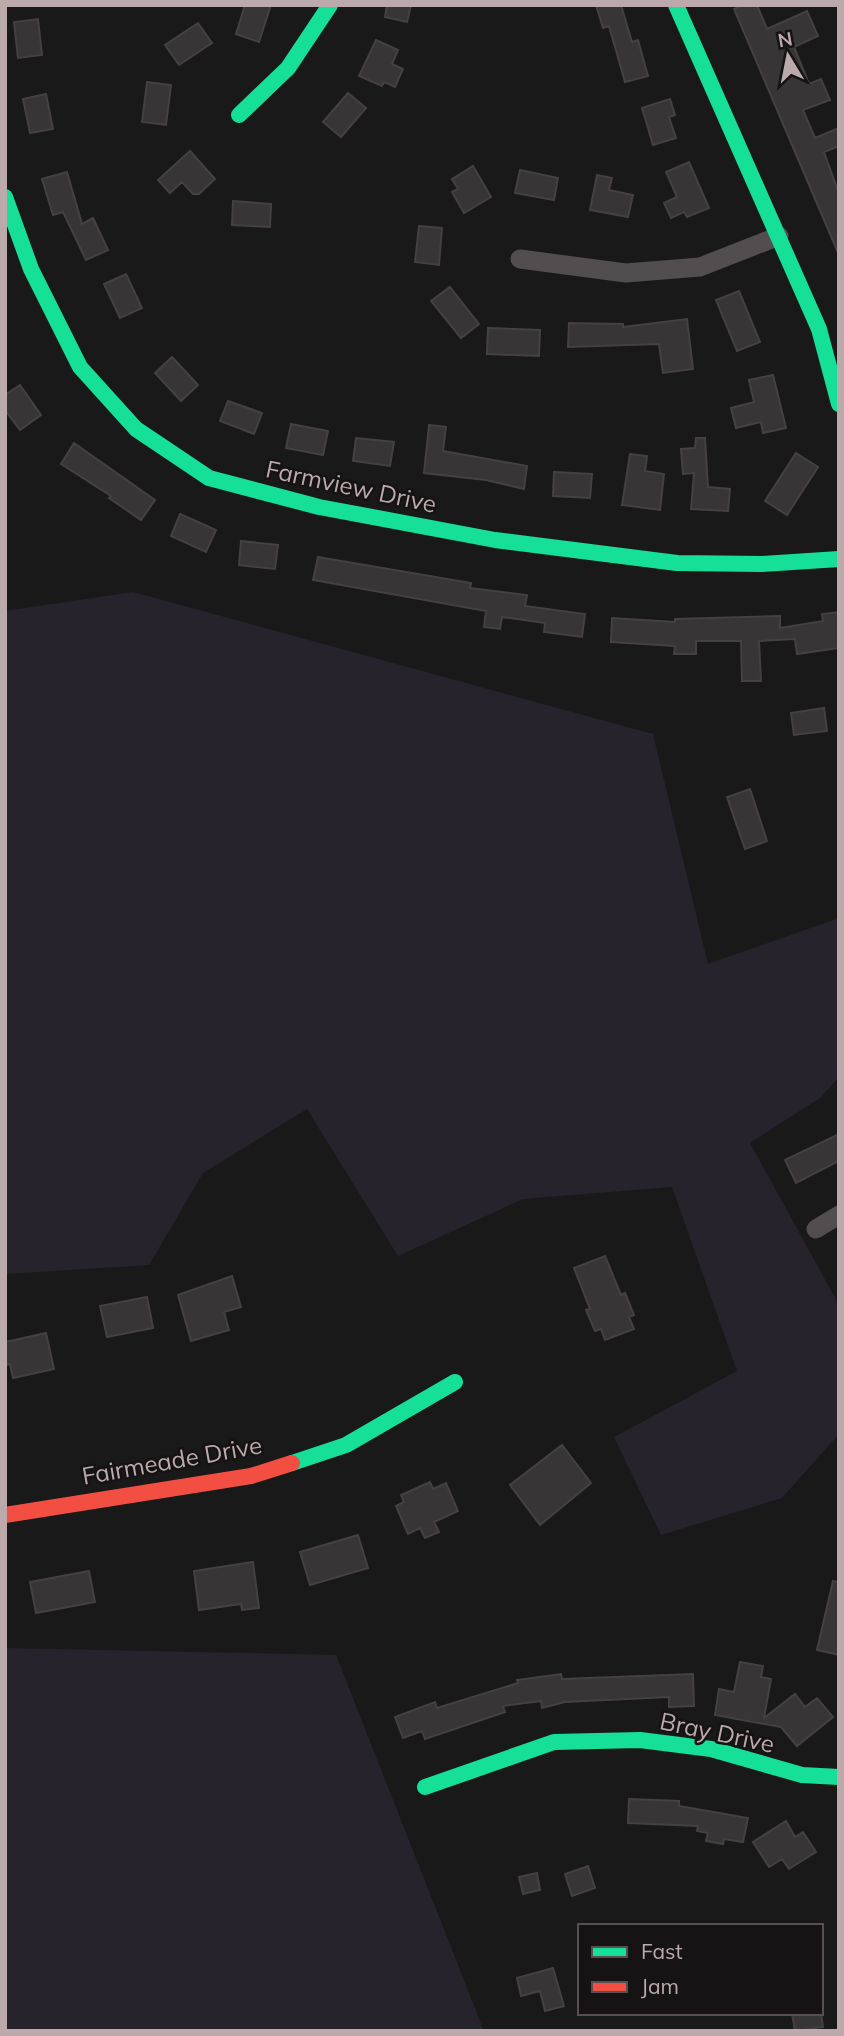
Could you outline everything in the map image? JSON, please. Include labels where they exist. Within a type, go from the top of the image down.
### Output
[{"type":"street","points":[[239,115],[288,68],[330,5]]},
{"type":"street","points":[[676,5],[819,329],[839,404]]},
{"type":"street","name":"Farmview Drive","points":[[5,197],[31,269],[80,367],[136,429],[209,478],[319,508],[495,540],[664,562],[762,564],[839,559]]},
{"type":"street","points":[[520,259],[626,273],[700,267],[779,236]]},
{"type":"street","points":[[816,1229],[839,1215]]},
{"type":"street","name":"Fairmeade Drive","points":[[5,1515],[251,1476],[346,1445],[454,1382]]},
{"type":"street","name":"Bray Drive","points":[[425,1787],[554,1742],[640,1740],[711,1749],[802,1775],[839,1777]]},
{"type":"shaded area","points":[[133,592],[653,734],[708,964],[839,918],[839,1077],[820,1098],[750,1143],[839,1305],[839,1434],[782,1498],[661,1535],[614,1437],[737,1371],[672,1187],[523,1199],[398,1256],[307,1109],[203,1173],[149,1265],[5,1274],[5,611]]},
{"type":"shaded area","points":[[5,1648],[336,1655],[484,2031],[5,2031]]},
{"type":"building","points":[[245,5],[271,5],[259,42],[236,34]]},
{"type":"building","points":[[387,5],[411,5],[407,22],[385,17]]},
{"type":"building","points":[[596,5],[621,5],[632,42],[638,40],[648,76],[625,82],[609,26],[603,28]]},
{"type":"building","points":[[743,5],[757,5],[767,29],[807,11],[818,36],[794,47],[809,84],[821,79],[830,100],[803,110],[815,138],[839,128],[839,146],[824,152],[839,194],[839,255],[734,9]]},
{"type":"building","points":[[38,19],[42,55],[18,58],[14,22]]},
{"type":"building","points":[[198,23],[212,43],[179,65],[165,45]]},
{"type":"building","points":[[376,40],[398,50],[392,64],[403,69],[395,87],[384,82],[382,86],[359,76]]},
{"type":"building","points":[[147,82],[171,85],[166,125],[142,122]]},
{"type":"building","points":[[348,93],[366,108],[341,137],[323,122]]},
{"type":"building","points":[[46,94],[53,129],[30,133],[23,99]]},
{"type":"building","points":[[670,99],[675,115],[669,117],[676,138],[653,145],[642,108]]},
{"type":"building","points":[[190,151],[215,179],[199,194],[193,194],[182,182],[170,193],[158,180]]},
{"type":"building","points":[[689,162],[709,208],[687,217],[684,212],[671,218],[664,203],[677,197],[666,172]]},
{"type":"building","points":[[473,166],[491,197],[464,213],[452,192],[458,189],[452,179]]},
{"type":"building","points":[[520,170],[558,178],[554,200],[515,193]]},
{"type":"building","points":[[67,172],[82,224],[93,218],[108,250],[86,260],[63,212],[53,215],[42,179]]},
{"type":"building","points":[[597,175],[612,178],[609,190],[633,195],[628,217],[590,210]]},
{"type":"building","points":[[233,201],[271,204],[270,227],[232,225]]},
{"type":"building","points":[[419,226],[442,228],[439,265],[415,262]]},
{"type":"building","points":[[126,274],[142,308],[120,318],[104,284]]},
{"type":"building","points":[[450,287],[479,324],[461,338],[431,301]]},
{"type":"building","points":[[739,291],[760,342],[737,351],[716,300]]},
{"type":"building","points":[[687,319],[693,369],[663,373],[659,344],[568,347],[569,323],[623,324],[623,327]]},
{"type":"building","points":[[488,328],[540,330],[539,356],[487,354]]},
{"type":"building","points":[[172,357],[198,385],[181,401],[155,373]]},
{"type":"building","points":[[773,375],[786,428],[763,433],[761,422],[736,428],[731,408],[754,402],[749,380]]},
{"type":"building","points":[[20,385],[41,415],[20,430],[5,410],[5,395]]},
{"type":"building","points":[[228,401],[262,413],[254,434],[220,421]]},
{"type":"building","points":[[291,424],[328,431],[323,455],[286,448]]},
{"type":"building","points":[[429,425],[446,427],[443,451],[527,466],[524,489],[486,480],[424,473]]},
{"type":"building","points":[[356,438],[394,442],[390,466],[353,461]]},
{"type":"building","points":[[696,438],[705,438],[708,487],[730,489],[728,511],[691,509],[694,473],[683,474],[681,449],[695,448]]},
{"type":"building","points":[[74,443],[155,500],[141,520],[109,498],[111,496],[61,464]]},
{"type":"building","points":[[796,453],[818,467],[787,515],[765,501]]},
{"type":"building","points":[[630,454],[647,456],[645,471],[664,474],[660,510],[622,505]]},
{"type":"building","points":[[554,472],[592,474],[590,498],[553,496]]},
{"type":"building","points":[[180,514],[216,530],[206,552],[171,536]]},
{"type":"building","points":[[241,541],[278,545],[275,569],[239,565]]},
{"type":"building","points":[[318,557],[471,583],[470,588],[527,595],[525,606],[585,614],[582,637],[544,632],[545,623],[502,617],[500,629],[484,627],[486,611],[313,580]]},
{"type":"building","points":[[839,612],[839,648],[797,654],[795,639],[759,641],[761,681],[742,681],[741,641],[696,641],[696,654],[674,654],[675,646],[611,642],[612,618],[675,622],[675,619],[780,616],[780,628],[823,621],[822,614]]},
{"type":"building","points":[[824,708],[827,731],[794,735],[791,713]]},
{"type":"building","points":[[750,789],[767,841],[745,849],[727,797]]},
{"type":"building","points":[[839,1134],[839,1161],[796,1183],[785,1160]]},
{"type":"building","points":[[605,1256],[621,1295],[625,1293],[634,1315],[629,1317],[634,1329],[605,1340],[601,1329],[595,1331],[586,1310],[590,1309],[574,1268]]},
{"type":"building","points":[[232,1276],[241,1307],[224,1312],[229,1330],[191,1341],[178,1295]]},
{"type":"building","points":[[147,1297],[153,1328],[107,1337],[100,1306]]},
{"type":"building","points":[[46,1333],[54,1369],[13,1378],[10,1364],[5,1365],[5,1342]]},
{"type":"building","points":[[562,1445],[591,1483],[540,1525],[510,1485]]},
{"type":"building","points":[[430,1482],[433,1489],[446,1483],[458,1511],[434,1522],[439,1532],[425,1538],[420,1528],[408,1534],[396,1506],[404,1502],[401,1495]]},
{"type":"building","points":[[358,1535],[368,1568],[310,1585],[300,1552]]},
{"type":"building","points":[[253,1562],[259,1608],[242,1610],[241,1604],[199,1610],[194,1571]]},
{"type":"building","points":[[89,1571],[95,1602],[36,1613],[30,1582]]},
{"type":"building","points":[[833,1581],[839,1582],[839,1655],[817,1650]]},
{"type":"building","points":[[740,1662],[763,1666],[761,1677],[771,1679],[764,1718],[795,1694],[805,1707],[817,1698],[833,1717],[797,1746],[781,1727],[715,1715],[719,1689],[734,1692]]},
{"type":"building","points":[[561,1674],[562,1679],[693,1674],[694,1706],[669,1707],[669,1697],[565,1702],[542,1708],[541,1701],[503,1706],[505,1712],[425,1739],[422,1731],[403,1738],[395,1717],[435,1702],[437,1708],[518,1683],[517,1680]]},
{"type":"building","points":[[629,1799],[679,1801],[679,1806],[748,1818],[743,1842],[724,1839],[723,1844],[706,1841],[708,1833],[697,1831],[698,1826],[628,1823]]},
{"type":"building","points":[[786,1821],[795,1837],[803,1832],[816,1852],[789,1869],[782,1859],[769,1867],[753,1842]]},
{"type":"building","points":[[588,1866],[595,1888],[572,1896],[565,1874]]},
{"type":"building","points":[[537,1873],[540,1890],[523,1894],[519,1877]]},
{"type":"building","points":[[553,1968],[564,2006],[545,2011],[540,1991],[521,1996],[517,1978]]},
{"type":"building","points":[[792,2015],[821,2015],[823,2027],[795,2031]]},
{"type":"traffic: fast","points":[[239,115],[288,68],[330,5]]},
{"type":"traffic: fast","points":[[676,5],[819,329],[839,404]]},
{"type":"traffic: fast","points":[[5,197],[31,269],[80,367],[136,429],[209,478],[319,507],[495,540],[677,563],[762,564],[839,559]]},
{"type":"traffic: fast","points":[[292,1463],[346,1445],[455,1382]]},
{"type":"traffic: fast","points":[[425,1787],[554,1742],[640,1740],[711,1749],[802,1775],[839,1777]]},
{"type":"traffic: jam","points":[[5,1515],[251,1476],[292,1463]]}]
